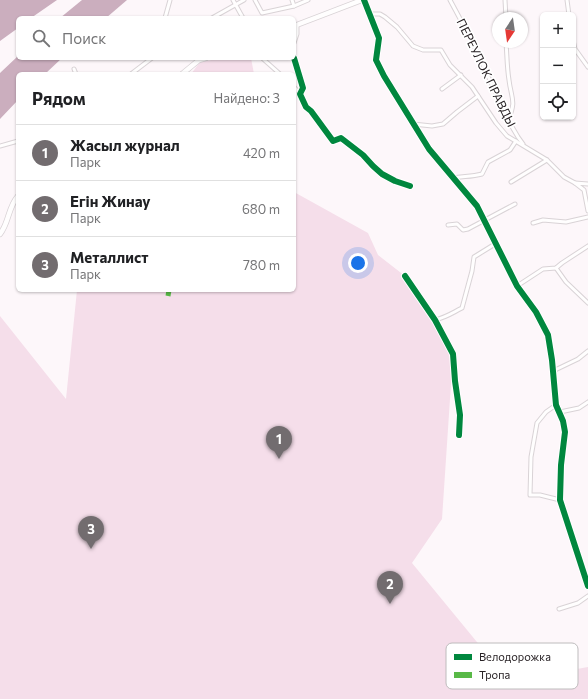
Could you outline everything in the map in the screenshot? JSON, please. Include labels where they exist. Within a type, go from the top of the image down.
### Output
[{"type":"street","points":[[166,16],[170,0]]},
{"type":"street","points":[[233,0],[242,16]]},
{"type":"street","points":[[216,16],[244,0]]},
{"type":"street","points":[[255,0],[262,13],[294,6],[308,0]]},
{"type":"street","points":[[292,0],[294,6]]},
{"type":"street","points":[[296,37],[296,25],[363,0],[380,38],[376,60],[384,76],[429,149],[477,206],[517,286],[536,312],[548,334],[556,405],[563,421],[564,432],[560,500],[588,586]]},
{"type":"street","name":"ПЕРЕУЛОК ПРАВДЫ","points":[[450,0],[472,41],[508,120],[524,145]]},
{"type":"street","points":[[505,0],[506,12]]},
{"type":"street","points":[[567,0],[569,12]]},
{"type":"street","points":[[370,14],[380,14],[385,17],[397,27],[413,46],[423,50],[441,50],[450,65],[461,75],[478,96],[496,123],[507,136],[524,145],[546,160],[564,177],[584,190],[588,211]]},
{"type":"street","points":[[506,48],[509,82],[513,97],[513,109],[508,120]]},
{"type":"street","points":[[575,48],[588,67]]},
{"type":"street","points":[[134,72],[149,60]]},
{"type":"street","points":[[184,72],[198,60]]},
{"type":"street","points":[[264,60],[278,72]]},
{"type":"street","points":[[295,60],[303,88],[300,94]]},
{"type":"street","points":[[442,89],[461,75]]},
{"type":"street","points":[[296,89],[306,106],[333,141],[341,138],[363,155],[382,174],[395,181],[410,186]]},
{"type":"street","points":[[413,124],[432,126],[443,124],[478,96]]},
{"type":"street","points":[[453,178],[469,178],[482,174],[488,162],[510,150],[518,137]]},
{"type":"street","points":[[0,146],[16,142]]},
{"type":"street","points":[[511,182],[546,160]]},
{"type":"street","points":[[575,183],[588,184]]},
{"type":"street","points":[[0,234],[6,224],[16,198]]},
{"type":"street","points":[[448,225],[456,224],[463,230],[484,221],[515,204]]},
{"type":"street","points":[[533,223],[543,220],[566,222],[588,217]]},
{"type":"street","points":[[435,320],[447,317],[462,308],[472,272],[474,257],[495,244]]},
{"type":"street","points":[[517,286],[543,269],[556,268],[588,246]]},
{"type":"street","points":[[556,268],[566,282],[588,303]]},
{"type":"street","points":[[405,276],[435,320],[453,354],[460,415],[459,435]]},
{"type":"street","points":[[553,371],[578,359],[588,351]]},
{"type":"street","points":[[560,412],[578,408],[588,402]]},
{"type":"street","points":[[556,405],[546,412],[537,423],[531,457],[530,495],[540,495],[560,500]]},
{"type":"street","points":[[559,610],[578,603],[588,596]]},
{"type":"shaded area","points":[[0,0],[57,0],[34,16],[16,16],[16,29],[0,41]]},
{"type":"shaded area","points":[[82,0],[127,0],[108,16],[62,16]]},
{"type":"shaded area","points":[[16,58],[16,60],[60,60],[47,72],[16,72],[16,102],[0,119],[0,73]]},
{"type":"shaded area","points":[[212,60],[251,60],[254,72],[192,72],[200,62]]},
{"type":"shaded area","points":[[296,193],[368,233],[378,255],[405,276],[453,354],[442,519],[412,563],[478,643],[446,643],[446,689],[578,689],[578,669],[588,667],[588,699],[0,699],[0,316],[66,399],[77,292],[296,292]]},
{"type":"marked path","points":[[168,296],[169,292]]},
{"type":"cycle path","points":[[364,0],[379,38],[376,60],[384,76],[429,149],[477,206],[517,286],[536,312],[548,335],[556,405],[563,421],[565,432],[561,465],[560,500],[588,586]]},
{"type":"cycle path","points":[[295,60],[303,88],[300,94],[306,107],[311,111],[333,141],[341,138],[363,155],[382,174],[395,181],[410,186]]},
{"type":"cycle path","points":[[405,276],[435,320],[453,354],[460,415],[459,435]]},
{"type":"place","name":"Жасыл журнал","points":[[279,459]]},
{"type":"place","name":"Металлист","points":[[91,549]]},
{"type":"place","name":"Егін Жинау","points":[[390,604]]}]
